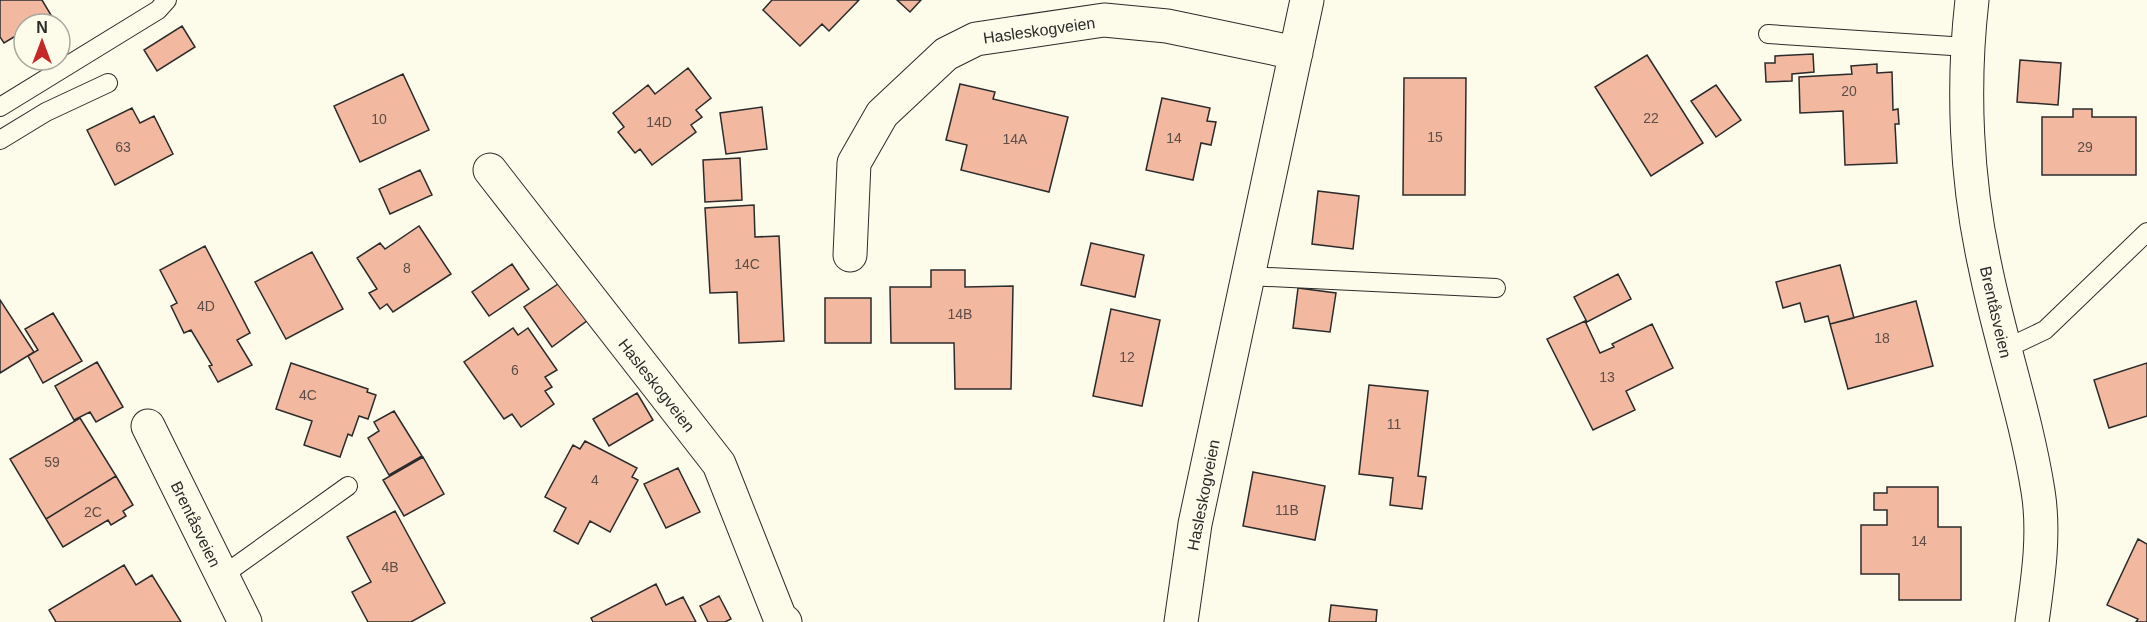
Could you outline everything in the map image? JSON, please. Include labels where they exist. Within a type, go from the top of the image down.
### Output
[{"type":"street","name":"Hasleskogveien","points":[[1181,622],[1195,524],[1307,0]]},
{"type":"street","name":"Brentåsveien","points":[[1972,0],[1967,47],[1970,176],[1984,265],[2039,493],[2040,564],[2032,622]]},
{"type":"street","name":"Hasleskogveien","points":[[850,255],[854,163],[882,114],[946,54],[976,39],[1104,20],[1167,26],[1296,53]]},
{"type":"street","name":"Hasleskogveien","points":[[490,170],[719,464],[779,621]]},
{"type":"street","name":"Brentåsveien","points":[[148,426],[245,622]]},
{"type":"lane","points":[[0,107],[158,10],[167,0]]},
{"type":"lane","points":[[1768,34],[1967,47]]},
{"type":"lane","points":[[0,140],[46,112],[108,83]]},
{"type":"lane","points":[[2005,349],[2045,330],[2147,232]]},
{"type":"lane","points":[[1248,276],[1496,288]]},
{"type":"lane","points":[[222,576],[348,486]]},
{"type":"building","points":[[0,0],[42,0],[49,12],[12,12],[12,38],[4,43],[0,37]]},
{"type":"building","points":[[772,0],[859,0],[829,31],[822,24],[800,46],[763,10]]},
{"type":"building","points":[[897,0],[921,0],[910,12]]},
{"type":"building","points":[[182,26],[195,47],[157,71],[144,50]]},
{"type":"building","points":[[1813,54],[1814,72],[1792,74],[1792,81],[1766,82],[1765,63],[1775,63],[1775,56]]},
{"type":"building","points":[[1647,55],[1703,143],[1651,176],[1595,87]]},
{"type":"building","points":[[2020,60],[2061,63],[2058,105],[2017,102]]},
{"type":"building","points":[[1877,64],[1877,73],[1892,72],[1893,110],[1898,109],[1899,124],[1895,124],[1897,163],[1845,165],[1843,111],[1800,113],[1799,77],[1852,74],[1851,66]]},
{"type":"building","points":[[688,68],[711,98],[696,110],[702,117],[691,125],[696,132],[652,165],[640,149],[635,153],[618,132],[624,127],[613,113],[648,85],[655,94]]},
{"type":"building","points":[[403,74],[429,130],[360,162],[334,106]]},
{"type":"building","points":[[1404,78],[1466,78],[1465,195],[1403,195]]},
{"type":"building","points":[[960,84],[995,92],[993,99],[1068,117],[1049,192],[961,170],[967,145],[946,140]]},
{"type":"building","points":[[1716,85],[1741,120],[1716,137],[1691,101]]},
{"type":"building","points":[[1162,98],[1210,108],[1207,121],[1216,122],[1211,145],[1201,143],[1193,180],[1146,170]]},
{"type":"building","points":[[762,107],[767,149],[726,154],[720,113]]},
{"type":"building","points":[[132,108],[140,123],[154,116],[173,154],[115,185],[87,130]]},
{"type":"building","points":[[2073,109],[2092,109],[2092,117],[2136,117],[2136,175],[2042,175],[2042,117],[2073,117]]},
{"type":"building","points":[[740,158],[742,200],[705,202],[703,160]]},
{"type":"building","points":[[420,170],[432,195],[390,214],[379,189]]},
{"type":"building","points":[[1318,191],[1359,196],[1353,249],[1312,244]]},
{"type":"building","points":[[754,205],[755,237],[779,236],[784,341],[739,343],[737,292],[710,293],[705,208]]},
{"type":"building","points":[[419,226],[451,274],[393,312],[387,304],[380,309],[369,293],[377,289],[357,258],[380,243],[385,249]]},
{"type":"building","points":[[1091,243],[1144,255],[1135,297],[1081,285]]},
{"type":"building","points":[[205,246],[250,333],[237,340],[252,365],[218,382],[209,366],[212,365],[191,330],[184,333],[171,306],[177,303],[160,270]]},
{"type":"building","points":[[312,252],[343,309],[286,339],[255,282]]},
{"type":"building","points":[[512,264],[529,289],[489,316],[472,292]]},
{"type":"building","points":[[1840,265],[1854,318],[1830,324],[1828,316],[1805,322],[1800,303],[1783,308],[1776,282]]},
{"type":"building","points":[[931,270],[965,270],[965,287],[1013,286],[1011,389],[955,389],[954,343],[891,343],[890,287],[931,287]]},
{"type":"building","points":[[1618,274],[1631,299],[1587,322],[1574,297]]},
{"type":"building","points":[[561,282],[588,320],[552,347],[524,307]]},
{"type":"building","points":[[1298,288],[1336,293],[1330,332],[1293,328]]},
{"type":"building","points":[[825,298],[871,298],[871,343],[825,343]]},
{"type":"building","points":[[0,300],[34,352],[0,373]]},
{"type":"building","points":[[1916,301],[1933,366],[1848,389],[1830,324]]},
{"type":"building","points":[[1111,309],[1160,320],[1142,406],[1093,396]]},
{"type":"building","points":[[53,313],[82,361],[43,383],[28,356],[38,350],[25,329]]},
{"type":"building","points":[[1585,321],[1600,353],[1614,347],[1612,344],[1652,324],[1673,368],[1626,391],[1635,410],[1593,430],[1547,339]]},
{"type":"building","points":[[513,328],[518,335],[528,328],[557,370],[545,377],[552,387],[545,391],[554,404],[521,427],[512,414],[504,419],[464,362]]},
{"type":"building","points":[[97,362],[123,407],[96,422],[90,412],[74,420],[55,386]]},
{"type":"building","points":[[291,363],[368,389],[367,392],[376,395],[368,419],[359,416],[352,436],[348,434],[340,457],[304,445],[312,421],[276,409]]},
{"type":"building","points":[[2147,363],[2147,416],[2109,428],[2094,380]]},
{"type":"building","points":[[1369,385],[1428,391],[1418,476],[1426,477],[1422,509],[1390,505],[1393,478],[1359,474]]},
{"type":"building","points":[[637,393],[653,420],[609,446],[593,419]]},
{"type":"building","points":[[394,411],[422,456],[389,475],[368,438],[379,431],[374,422]]},
{"type":"building","points":[[80,418],[116,476],[46,519],[10,459]]},
{"type":"building","points":[[585,441],[637,468],[632,477],[638,480],[610,532],[590,521],[578,544],[554,531],[566,508],[545,497],[573,445],[580,449]]},
{"type":"building","points":[[423,457],[444,494],[404,516],[383,480]]},
{"type":"building","points":[[678,468],[700,512],[666,528],[644,484]]},
{"type":"building","points":[[1253,472],[1325,486],[1315,540],[1243,526]]},
{"type":"building","points":[[116,476],[133,505],[123,511],[126,516],[111,525],[108,520],[63,547],[46,519]]},
{"type":"building","points":[[1887,487],[1938,487],[1938,527],[1961,527],[1961,600],[1899,600],[1899,574],[1861,574],[1861,525],[1887,525],[1887,510],[1874,510],[1874,493],[1887,493]]},
{"type":"building","points":[[395,511],[445,603],[411,622],[368,622],[352,592],[371,582],[347,537]]},
{"type":"building","points":[[2138,539],[2147,544],[2147,622],[2136,622],[2138,619],[2107,605]]},
{"type":"building","points":[[124,565],[136,585],[152,575],[181,622],[56,622],[49,610]]},
{"type":"building","points":[[656,584],[666,605],[683,597],[696,622],[593,622],[591,618]]},
{"type":"building","points":[[719,596],[731,619],[725,622],[708,622],[700,606]]},
{"type":"building","points":[[1331,605],[1377,610],[1376,622],[1329,622]]}]
